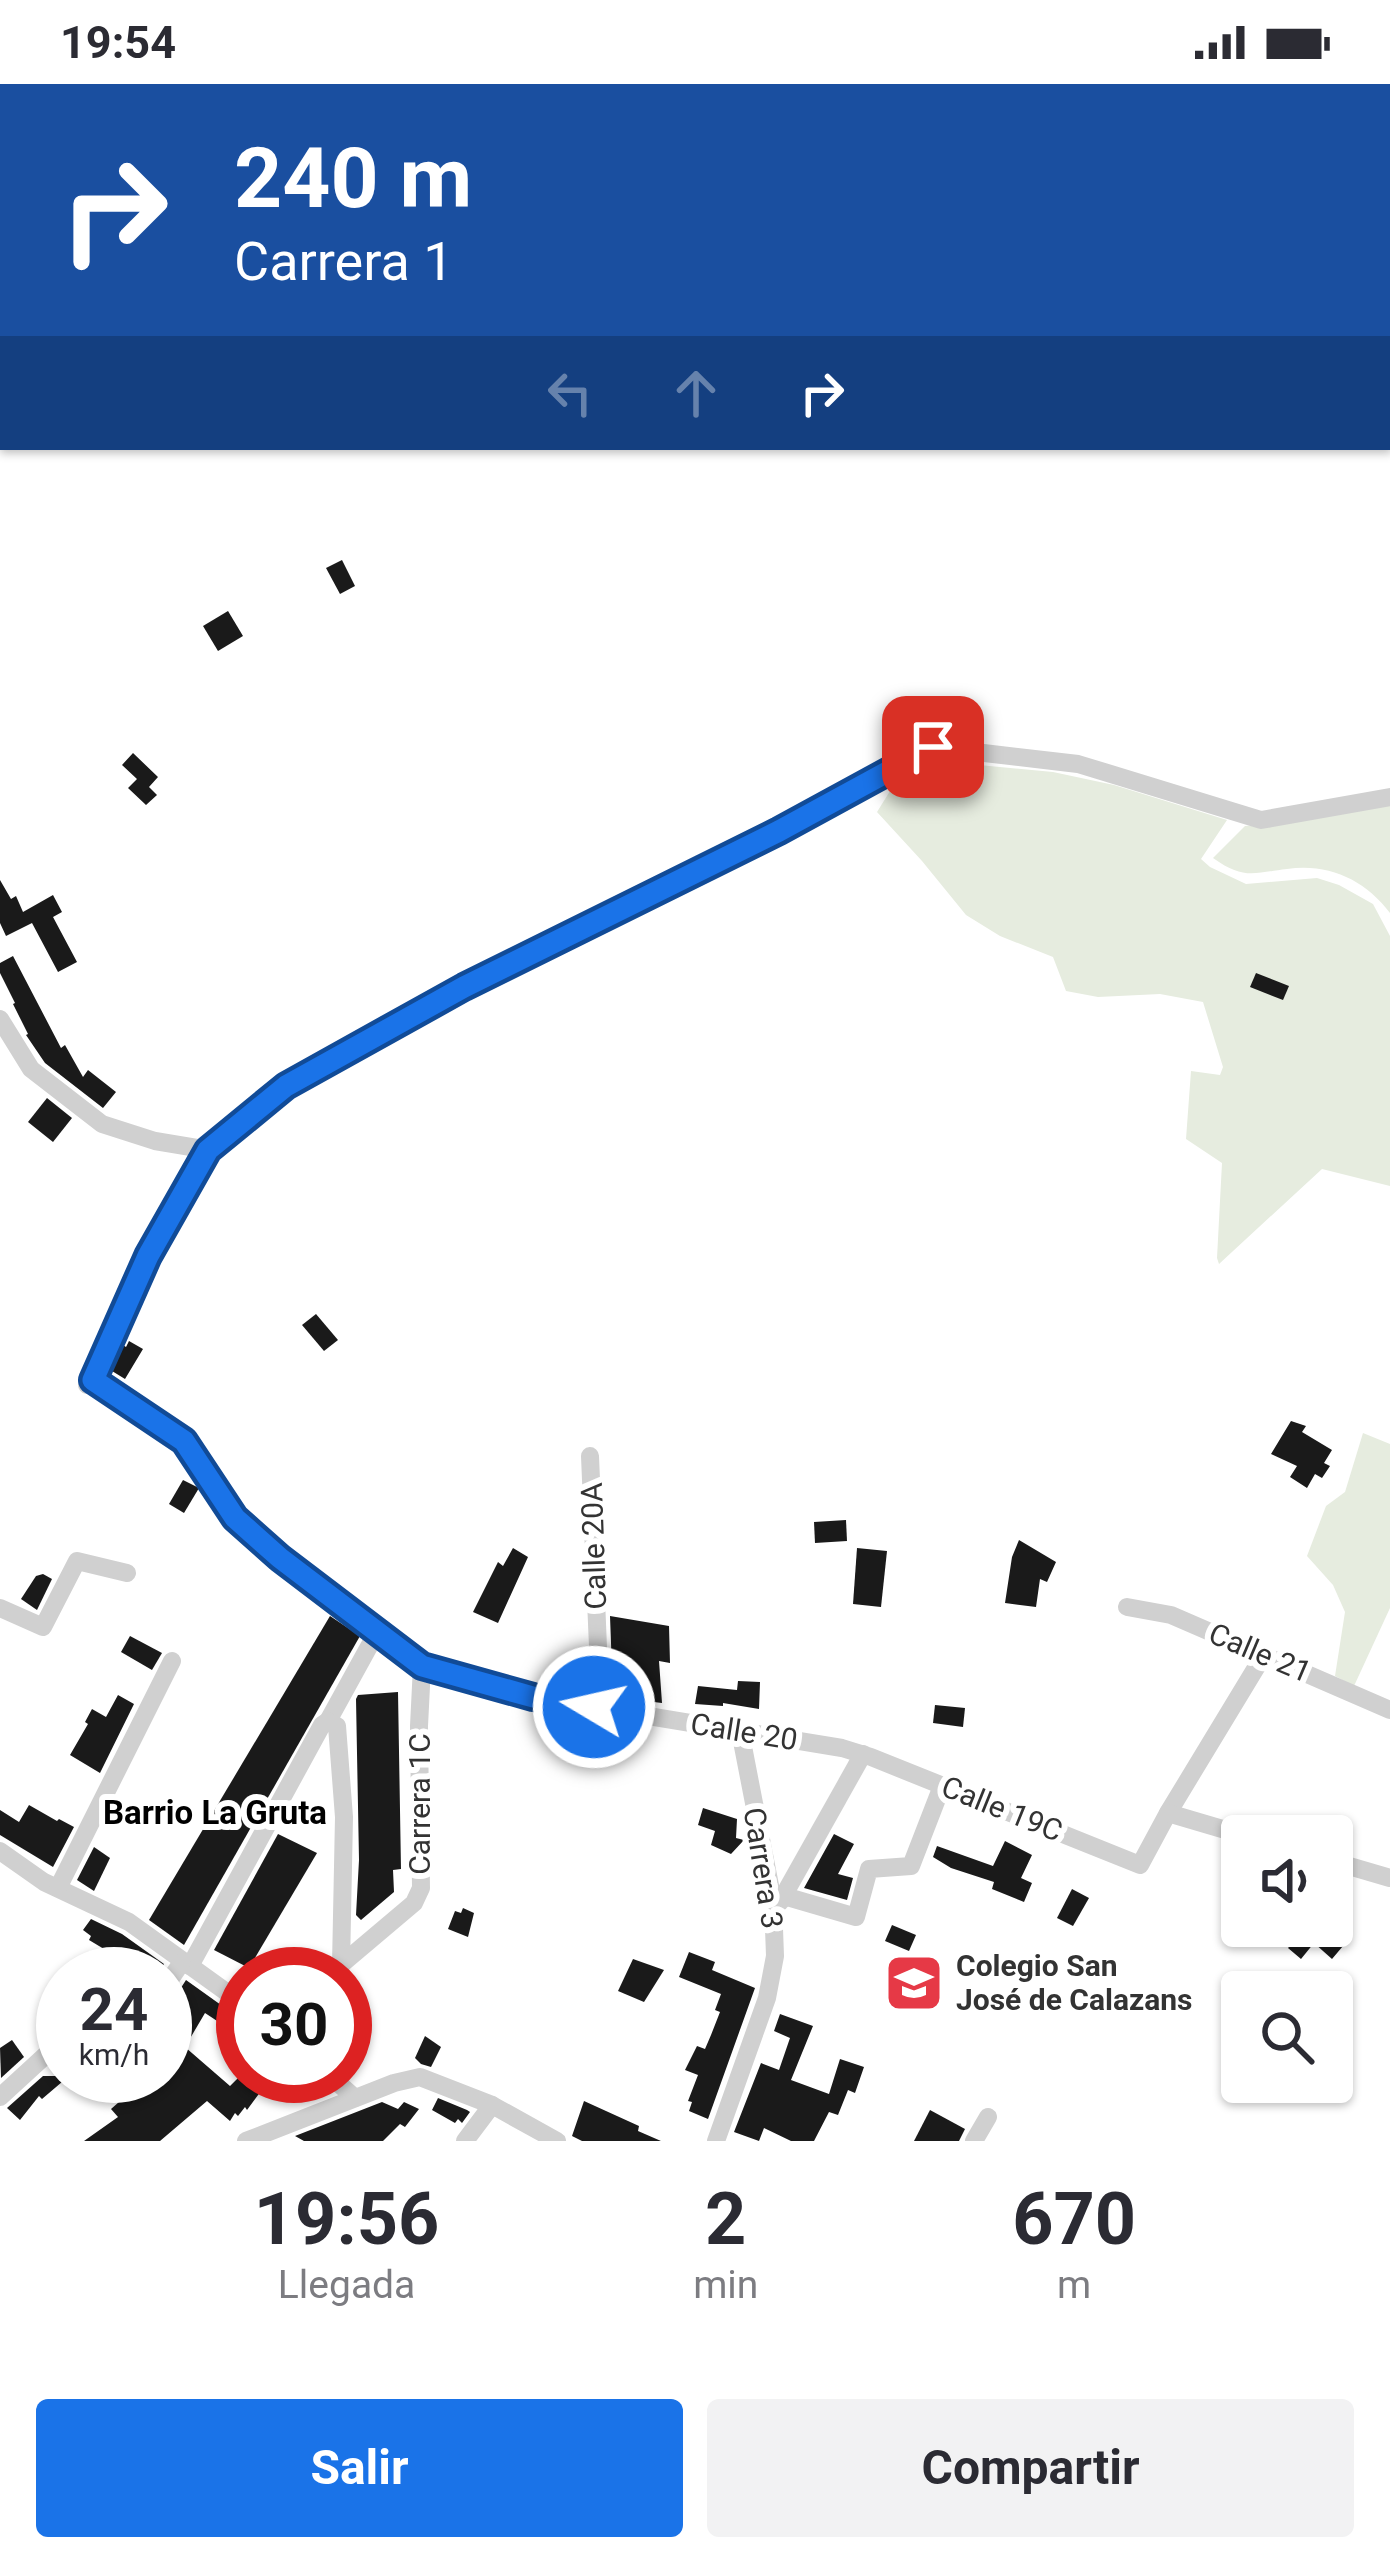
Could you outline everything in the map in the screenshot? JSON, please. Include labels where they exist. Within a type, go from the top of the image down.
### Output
[{"type":"street","points":[[0,1019],[31,1069],[102,1124],[154,1141],[208,1150],[286,1086],[464,987],[779,831],[933,747],[1078,764],[1261,820],[1390,797]]},
{"type":"street","name":"Calle 20","points":[[208,1150],[148,1256],[90,1382],[184,1441],[235,1518],[422,1666],[533,1697],[863,1754]]},
{"type":"street","name":"Calle 20A","points":[[590,1456],[599,1671],[594,1707]]},
{"type":"street","points":[[0,1608],[43,1627],[77,1562],[127,1573]]},
{"type":"street","name":"Calle 21","points":[[1126,1607],[1171,1615],[1390,1710]]},
{"type":"street","points":[[192,1954],[377,1632]]},
{"type":"street","points":[[1221,1829],[1168,1813],[1265,1654]]},
{"type":"street","points":[[58,1888],[172,1661]]},
{"type":"street","name":"Carrera 1C","points":[[363,1947],[414,1903],[421,1888],[422,1666]]},
{"type":"street","points":[[328,1721],[337,1726],[344,1817],[337,1947]]},
{"type":"street","name":"Carrera 3","points":[[716,2141],[767,1998],[775,1956],[773,1914],[740,1731]]},
{"type":"street","points":[[773,1914],[863,1754]]},
{"type":"street","name":"Calle 19C","points":[[863,1754],[1141,1865],[1168,1813]]},
{"type":"street","points":[[784,1895],[856,1917],[869,1869],[911,1865],[942,1786]]},
{"type":"street","points":[[0,1851],[58,1888],[129,1922],[162,1947]]},
{"type":"street","points":[[1353,1867],[1390,1878]]},
{"type":"street","points":[[0,2097],[36,2064]]},
{"type":"street","points":[[372,2091],[420,2077],[492,2105],[557,2141]]},
{"type":"street","points":[[246,2141],[342,2103]]},
{"type":"street","points":[[465,2141],[492,2105]]},
{"type":"street","points":[[974,2141],[988,2117]]},
{"type":"shaded area","points":[[948,762],[1053,772],[1114,785],[1227,820],[1201,859],[1210,867],[1246,884],[1317,878],[1373,904],[1390,936],[1390,1186],[1322,1169],[1219,1264],[1222,1163],[1186,1139],[1191,1071],[1220,1075],[1223,1067],[1203,1002],[1160,994],[1098,997],[1066,991],[1053,957],[1000,936],[966,915],[877,812],[895,783]]},
{"type":"shaded area","points":[[1390,805],[1390,913],[1369,891],[1345,876],[1302,868],[1249,873],[1213,858],[1245,826]]},
{"type":"shaded area","points":[[1363,1433],[1390,1444],[1390,1608],[1354,1686],[1335,1676],[1345,1612],[1333,1585],[1307,1556],[1326,1506],[1345,1492]]},
{"type":"building","points":[[342,560],[355,586],[340,594],[326,568]]},
{"type":"building","points":[[228,611],[243,636],[218,651],[203,626]]},
{"type":"building","points":[[133,753],[158,777],[149,787],[157,795],[146,805],[128,788],[137,779],[122,765]]},
{"type":"building","points":[[0,880],[11,899],[16,896],[23,912],[53,895],[62,912],[53,917],[77,962],[58,972],[32,923],[6,936],[0,923]]},
{"type":"building","points":[[13,956],[61,1048],[65,1045],[83,1077],[88,1070],[116,1092],[103,1108],[45,1063],[26,1035],[0,973],[0,963]]},
{"type":"building","points":[[1256,973],[1289,986],[1283,1000],[1250,987]]},
{"type":"building","points":[[47,1098],[72,1118],[53,1142],[28,1122]]},
{"type":"building","points":[[316,1314],[338,1340],[324,1351],[302,1325]]},
{"type":"building","points":[[129,1341],[143,1349],[125,1379],[112,1371]]},
{"type":"building","points":[[1291,1421],[1306,1426],[1302,1432],[1332,1450],[1324,1463],[1330,1466],[1322,1478],[1315,1474],[1307,1488],[1290,1477],[1297,1466],[1271,1454]]},
{"type":"building","points":[[183,1480],[199,1488],[184,1513],[169,1504]]},
{"type":"building","points":[[846,1520],[847,1541],[815,1543],[814,1522]]},
{"type":"building","points":[[1019,1540],[1056,1562],[1047,1582],[1040,1579],[1036,1607],[1005,1603]]},
{"type":"building","points":[[513,1548],[528,1557],[498,1623],[473,1612],[498,1562],[503,1566]]},
{"type":"building","points":[[857,1548],[887,1551],[881,1607],[853,1604]]},
{"type":"building","points":[[36,1576],[52,1579],[37,1610],[21,1599]]},
{"type":"building","points":[[330,1616],[360,1636],[184,1945],[149,1920]]},
{"type":"building","points":[[610,1616],[669,1626],[670,1663],[659,1661],[662,1703],[613,1697]]},
{"type":"building","points":[[130,1636],[162,1653],[152,1670],[121,1652]]},
{"type":"building","points":[[738,1681],[760,1682],[759,1709],[695,1704],[698,1686],[737,1690]]},
{"type":"building","points":[[398,1692],[401,1869],[393,1870],[394,1892],[361,1920],[356,1915],[356,1699],[358,1695]]},
{"type":"building","points":[[118,1695],[134,1704],[100,1773],[70,1755],[92,1709],[106,1717]]},
{"type":"building","points":[[935,1705],[965,1708],[963,1727],[933,1723]]},
{"type":"building","points":[[29,1805],[74,1827],[53,1867],[0,1835],[0,1810],[19,1822]]},
{"type":"building","points":[[703,1808],[737,1819],[736,1838],[744,1840],[731,1854],[711,1845],[715,1831],[698,1825]]},
{"type":"building","points":[[278,1834],[317,1853],[261,1947],[214,1950]]},
{"type":"building","points":[[834,1834],[854,1844],[838,1874],[853,1878],[847,1900],[804,1888]]},
{"type":"building","points":[[1005,1841],[1032,1855],[1021,1878],[1032,1883],[1024,1902],[992,1889],[994,1882],[933,1857],[937,1846],[993,1866]]},
{"type":"building","points":[[94,1847],[110,1858],[94,1891],[77,1880]]},
{"type":"building","points":[[1072,1889],[1089,1898],[1073,1926],[1057,1918]]},
{"type":"building","points":[[463,1908],[474,1913],[468,1937],[448,1929],[455,1911],[461,1913]]},
{"type":"building","points":[[91,1919],[140,1947],[101,1947],[83,1930]]},
{"type":"building","points":[[892,1925],[916,1935],[909,1951],[885,1941]]},
{"type":"building","points":[[1289,1947],[1311,1947],[1301,1959]]},
{"type":"building","points":[[1318,1947],[1342,1947],[1332,1959]]},
{"type":"building","points":[[689,1952],[715,1962],[712,1970],[755,1988],[708,2119],[689,2111],[698,2075],[685,2070],[697,2046],[705,2049],[720,2012],[715,2010],[721,1994],[679,1977]]},
{"type":"building","points":[[633,1959],[664,1970],[644,2002],[618,1991]]},
{"type":"building","points":[[192,1984],[216,2001],[216,2020],[205,2013],[192,2035]]},
{"type":"building","points":[[780,2014],[813,2026],[791,2080],[829,2094],[840,2059],[864,2067],[855,2093],[848,2090],[838,2115],[829,2112],[814,2141],[791,2141],[764,2128],[759,2141],[734,2132],[761,2063],[779,2070],[790,2038],[774,2031]]},
{"type":"building","points":[[425,2036],[441,2047],[431,2067],[415,2058]]},
{"type":"building","points":[[12,2040],[24,2057],[1,2078],[0,2048]]},
{"type":"building","points":[[192,2053],[216,2074],[216,2103],[252,2103],[230,2121],[207,2101],[160,2141],[84,2141],[118,2117],[111,2109],[118,2103],[192,2103]]},
{"type":"building","points":[[36,2082],[36,2100],[20,2120],[7,2108]]},
{"type":"building","points":[[438,2098],[470,2112],[462,2123],[458,2119],[455,2123],[432,2110]]},
{"type":"building","points":[[584,2101],[661,2141],[582,2141],[572,2136]]},
{"type":"building","points":[[382,2102],[398,2109],[404,2102],[419,2109],[405,2127],[400,2124],[383,2141],[304,2141],[295,2136]]},
{"type":"building","points":[[930,2110],[965,2129],[959,2141],[914,2141]]},
{"type":"place","name":"Colegio San José de Calazans","points":[[914,1983]]},
{"type":"district","name":"Barrio La Gruta","points":[[215,1812]]},
{"type":"route","points":[[594,1707],[533,1697],[422,1666],[235,1518],[184,1441],[93,1380],[148,1256],[208,1150],[286,1086],[464,987],[779,831],[933,747]]}]
